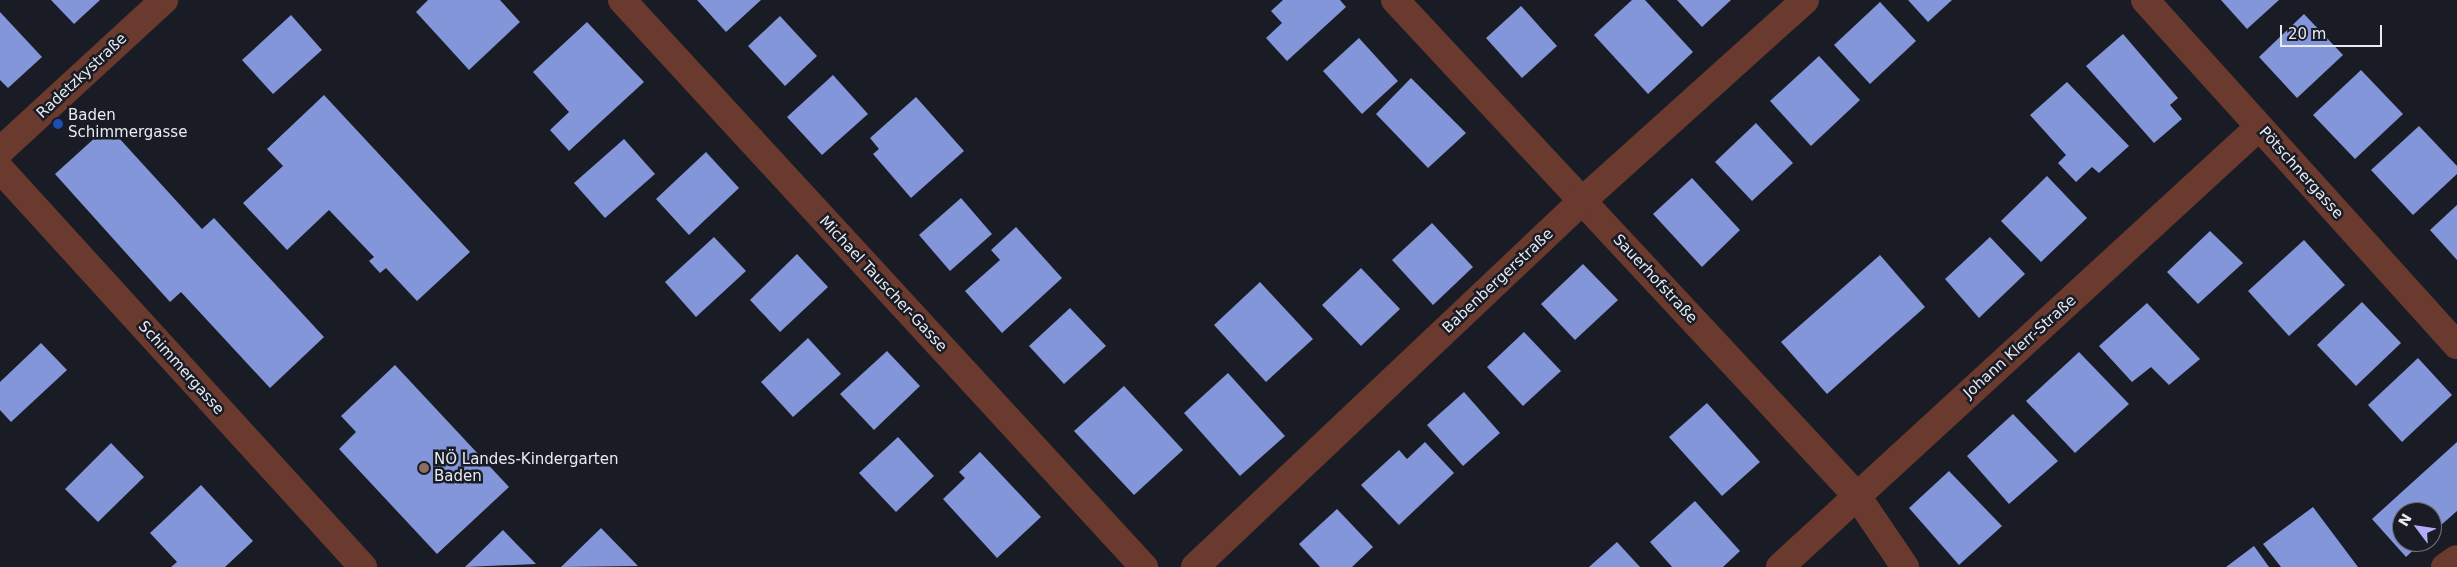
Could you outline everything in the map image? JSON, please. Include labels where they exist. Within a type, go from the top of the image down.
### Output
[{"type":"street","name":"Radetzkystraße","points":[[0,152],[164,0]]},
{"type":"street","name":"Michael Tauscher-Gasse","points":[[622,0],[1144,567]]},
{"type":"street","name":"Sauerhofstraße","points":[[1395,0],[1857,496],[1905,567]]},
{"type":"street","name":"Babenbergerstraße","points":[[1195,567],[1582,201],[1805,0]]},
{"type":"street","name":"Pötschnergasse","points":[[2145,0],[2457,345]]},
{"type":"street","name":"Johann Klerr-Straße","points":[[1780,567],[2259,128]]},
{"type":"street","name":"Schimmergasse","points":[[0,170],[363,567]]},
{"type":"street","points":[[2445,567],[2457,558]]},
{"type":"building","points":[[51,0],[100,0],[74,24]]},
{"type":"building","points":[[428,0],[500,0],[520,22],[469,70],[416,12]]},
{"type":"building","points":[[697,0],[761,0],[726,32]]},
{"type":"building","points":[[1283,0],[1340,0],[1346,7],[1287,61],[1266,38],[1282,23],[1271,11]]},
{"type":"building","points":[[1632,0],[1645,0],[1693,52],[1648,94],[1594,35]]},
{"type":"building","points":[[1677,0],[1731,0],[1702,27]]},
{"type":"building","points":[[1908,0],[1952,0],[1928,22]]},
{"type":"building","points":[[2221,0],[2279,0],[2247,29]]},
{"type":"building","points":[[1880,2],[1916,41],[1870,84],[1834,45]]},
{"type":"building","points":[[1521,6],[1557,46],[1522,78],[1486,38]]},
{"type":"building","points":[[0,12],[42,57],[8,88],[0,80]]},
{"type":"building","points":[[2304,14],[2343,55],[2297,98],[2259,57]]},
{"type":"building","points":[[291,15],[322,50],[273,94],[242,60]]},
{"type":"building","points":[[780,16],[817,56],[785,86],[748,46]]},
{"type":"building","points":[[587,22],[644,82],[569,151],[550,130],[569,112],[533,72]]},
{"type":"building","points":[[2123,34],[2178,98],[2170,105],[2182,119],[2154,143],[2086,66]]},
{"type":"building","points":[[1359,38],[1398,81],[1362,114],[1323,71]]},
{"type":"building","points":[[1819,56],[1860,100],[1811,146],[1770,101]]},
{"type":"building","points":[[2361,70],[2403,114],[2355,159],[2313,115]]},
{"type":"building","points":[[833,75],[868,114],[822,155],[787,117]]},
{"type":"building","points":[[1411,78],[1466,133],[1428,168],[1376,114]]},
{"type":"building","points":[[2067,82],[2129,146],[2099,173],[2092,167],[2076,182],[2058,163],[2066,155],[2030,115]]},
{"type":"building","points":[[324,95],[470,252],[417,301],[386,268],[380,273],[369,261],[374,257],[329,210],[287,250],[243,203],[283,166],[267,149]]},
{"type":"building","points":[[916,97],[964,151],[911,198],[873,154],[879,149],[870,138]]},
{"type":"building","points":[[1756,123],[1793,163],[1752,201],[1715,162]]},
{"type":"building","points":[[108,126],[202,229],[214,218],[324,337],[270,388],[181,292],[170,302],[55,174]]},
{"type":"building","points":[[2419,126],[2457,166],[2457,174],[2413,215],[2371,170]]},
{"type":"building","points":[[624,139],[655,174],[605,218],[574,183]]},
{"type":"building","points":[[706,152],[739,188],[689,235],[656,199]]},
{"type":"building","points":[[2047,176],[2087,218],[2041,262],[2001,221]]},
{"type":"building","points":[[1692,178],[1740,230],[1702,267],[1653,214]]},
{"type":"building","points":[[961,198],[992,234],[950,271],[919,235]]},
{"type":"building","points":[[2457,205],[2457,260],[2430,230]]},
{"type":"building","points":[[1432,223],[1473,267],[1433,305],[1392,260]]},
{"type":"building","points":[[1016,227],[1062,278],[1002,333],[965,291],[1000,260],[991,250]]},
{"type":"building","points":[[2210,231],[2243,263],[2198,304],[2167,272]]},
{"type":"building","points":[[714,237],[746,271],[696,317],[665,282]]},
{"type":"building","points":[[1990,237],[2025,274],[1979,318],[1945,279]]},
{"type":"building","points":[[2304,240],[2345,285],[2289,336],[2248,291]]},
{"type":"building","points":[[797,254],[828,287],[780,332],[750,300]]},
{"type":"building","points":[[1880,255],[1925,307],[1827,394],[1781,342]]},
{"type":"building","points":[[1583,264],[1618,300],[1575,340],[1541,304]]},
{"type":"building","points":[[1361,268],[1400,309],[1361,346],[1322,305]]},
{"type":"building","points":[[1260,282],[1313,339],[1266,382],[1214,325]]},
{"type":"building","points":[[2362,302],[2401,343],[2356,386],[2317,345]]},
{"type":"building","points":[[2147,303],[2200,359],[2169,385],[2151,367],[2132,382],[2099,346]]},
{"type":"building","points":[[1070,308],[1106,346],[1064,384],[1029,346]]},
{"type":"building","points":[[1524,332],[1561,371],[1523,406],[1487,367]]},
{"type":"building","points":[[808,338],[841,374],[793,417],[761,382]]},
{"type":"building","points":[[41,343],[67,370],[11,422],[0,410],[0,382]]},
{"type":"building","points":[[887,351],[920,386],[874,430],[840,394]]},
{"type":"building","points":[[2079,352],[2129,404],[2075,453],[2026,401]]},
{"type":"building","points":[[2418,358],[2452,395],[2402,442],[2368,405]]},
{"type":"building","name":"NÖ Landes-Kindergarten Baden","points":[[395,365],[509,487],[437,554],[339,449],[356,432],[341,416]]},
{"type":"building","points":[[1228,373],[1285,436],[1240,476],[1184,413]]},
{"type":"building","points":[[1124,386],[1183,450],[1134,495],[1074,431]]},
{"type":"building","points":[[1464,392],[1500,433],[1463,466],[1427,425]]},
{"type":"building","points":[[1707,403],[1760,462],[1722,496],[1669,437]]},
{"type":"building","points":[[2013,414],[2058,461],[2009,504],[1967,456]]},
{"type":"building","points":[[898,437],[934,476],[896,512],[859,473]]},
{"type":"building","points":[[1425,442],[1454,473],[1399,525],[1361,485],[1399,450],[1407,459]]},
{"type":"building","points":[[2457,442],[2457,511],[2442,524],[2442,502],[2392,502],[2392,541],[2372,519]]},
{"type":"building","points":[[111,443],[144,477],[98,522],[65,489]]},
{"type":"building","points":[[980,452],[1041,517],[997,558],[943,499],[965,478],[959,472]]},
{"type":"building","points":[[1949,471],[2002,526],[1959,565],[1909,508]]},
{"type":"building","points":[[201,485],[253,541],[225,567],[171,567],[177,562],[150,533]]},
{"type":"building","points":[[1695,501],[1740,551],[1723,567],[1672,567],[1650,542]]},
{"type":"building","points":[[2313,507],[2358,567],[2281,567],[2263,544]]},
{"type":"building","points":[[1337,509],[1373,547],[1352,567],[1320,567],[1299,544]]},
{"type":"building","points":[[601,528],[638,566],[561,567]]},
{"type":"building","points":[[503,530],[536,564],[465,567]]},
{"type":"building","points":[[1617,542],[1640,567],[1589,567]]},
{"type":"building","points":[[2254,546],[2269,567],[2226,567]]},
{"type":"building","points":[[2402,552],[2411,552],[2406,557]]},
{"type":"place","name":"Baden Schimmergasse","points":[[58,124]]},
{"type":"place","name":"NÖ Landes-Kindergarten Baden","points":[[424,468]]}]
